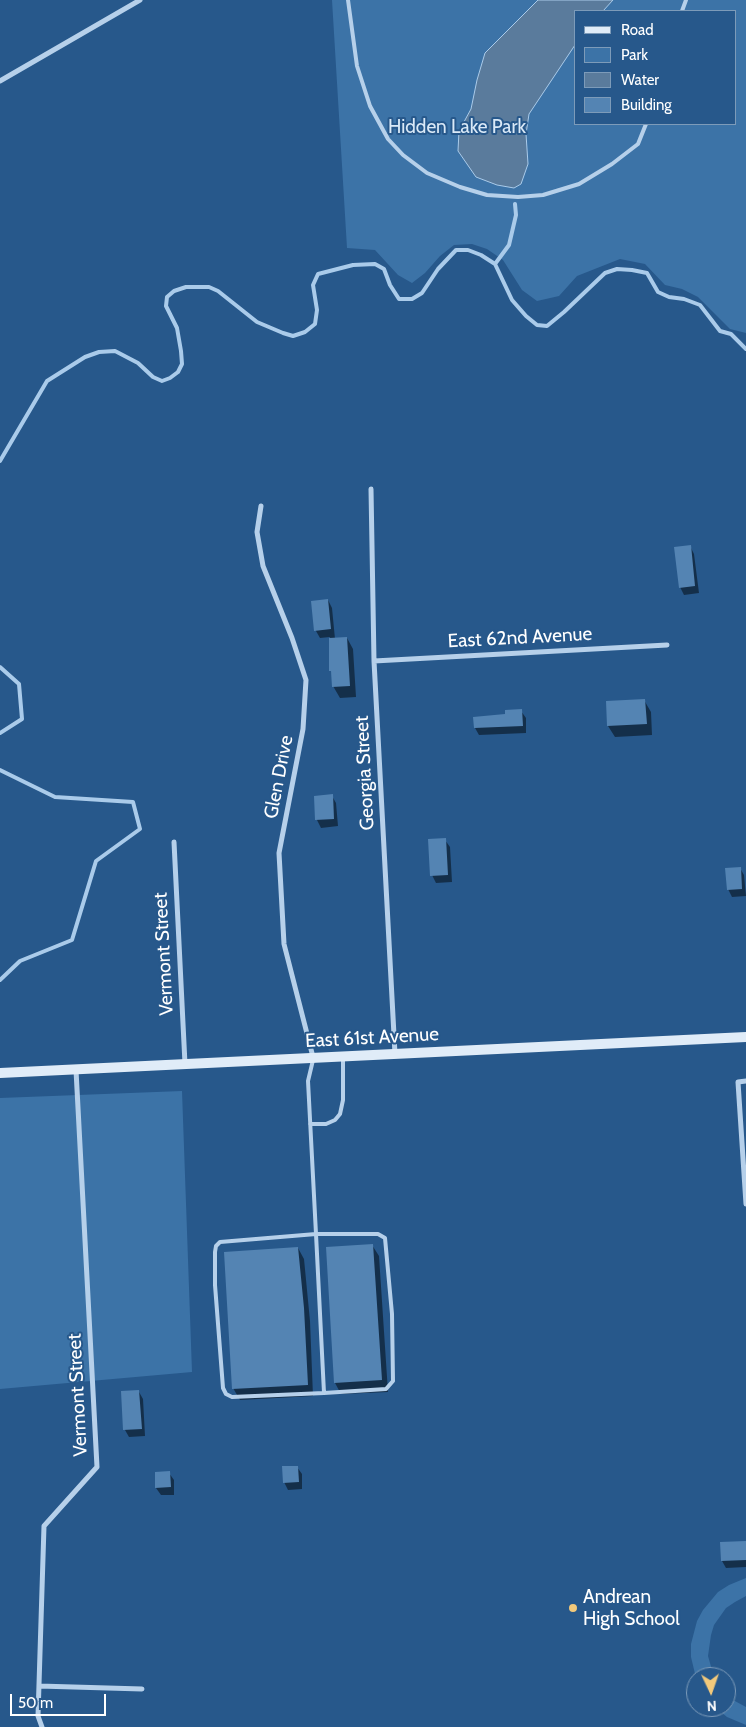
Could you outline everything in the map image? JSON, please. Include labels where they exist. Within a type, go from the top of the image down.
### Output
[{"type":"main road","name":"East 61st Avenue","points":[[0,1073],[746,1037]]},
{"type":"street","points":[[0,81],[140,0]]},
{"type":"street","name":"Georgia Street","points":[[371,490],[374,661],[395,1054]]},
{"type":"street","name":"Glen Drive","points":[[261,506],[257,532],[263,566],[292,638],[306,680],[303,729],[279,853],[284,944],[313,1058]]},
{"type":"street","name":"East 62nd Avenue","points":[[374,661],[667,645]]},
{"type":"street","name":"Vermont Street","points":[[174,842],[184,1064]]},
{"type":"street","name":"Vermont Street","points":[[42,1727],[38,1716],[44,1526],[97,1468],[76,1070]]},
{"type":"street","points":[[746,1081],[738,1082],[746,1203]]},
{"type":"street","points":[[39,1686],[142,1689]]},
{"type":"lane","points":[[348,0],[357,66],[370,106],[388,139],[403,155],[427,173],[487,195],[518,197],[543,195],[579,184],[612,164],[638,144],[646,125]]},
{"type":"lane","points":[[310,1124],[326,1124],[335,1120],[340,1114],[343,1100],[343,1056]]},
{"type":"lane","points":[[313,1058],[308,1081],[324,1393]]},
{"type":"lane","points":[[316,1234],[378,1234],[385,1238],[392,1314],[393,1381],[386,1389],[324,1393],[232,1397],[226,1394],[223,1388],[219,1355],[215,1285],[214,1252],[220,1242],[316,1234]]},
{"type":"green space","name":"Hidden Lake Park","points":[[332,0],[746,0],[746,333],[730,329],[698,297],[682,289],[665,285],[645,264],[620,259],[577,276],[559,296],[537,301],[522,290],[503,260],[487,249],[472,244],[454,245],[412,283],[398,275],[375,250],[347,248]]},
{"type":"green space","points":[[182,1091],[192,1372],[0,1389],[0,1098]]},
{"type":"green space","points":[[746,1578],[746,1596],[726,1608],[714,1625],[708,1656],[711,1667],[693,1667],[691,1644],[697,1621],[703,1610],[718,1592]]},
{"type":"green space","points":[[736,1702],[746,1707],[746,1725],[727,1717],[736,1717]]},
{"type":"water","points":[[538,0],[613,0],[604,10],[574,10],[574,46],[529,114],[526,134],[528,164],[521,184],[514,188],[497,185],[476,177],[458,151],[459,131],[471,109],[485,53]]},
{"type":"building","points":[[691,545],[695,586],[679,588],[674,547]]},
{"type":"building","points":[[328,599],[331,629],[314,631],[311,601]]},
{"type":"building","points":[[347,637],[350,686],[332,687],[331,671],[329,671],[329,638]]},
{"type":"building","points":[[645,699],[647,724],[607,726],[606,701]]},
{"type":"building","points":[[522,709],[523,726],[474,728],[473,717],[505,714],[505,710]]},
{"type":"building","points":[[333,794],[334,819],[315,820],[314,796]]},
{"type":"building","points":[[446,838],[448,875],[430,876],[428,839]]},
{"type":"building","points":[[741,867],[742,889],[727,890],[725,868]]},
{"type":"building","points":[[373,1244],[382,1380],[334,1383],[326,1247]]},
{"type":"building","points":[[298,1247],[304,1308],[308,1385],[232,1389],[224,1252]]},
{"type":"building","points":[[139,1390],[142,1429],[123,1430],[121,1391]]},
{"type":"building","points":[[282,1466],[298,1466],[299,1482],[283,1483]]},
{"type":"building","points":[[170,1471],[171,1487],[155,1488],[155,1472]]},
{"type":"building","points":[[746,1541],[746,1560],[721,1561],[720,1542]]},
{"type":"waterway","points":[[495,264],[509,245],[516,215],[515,204]]},
{"type":"waterway","points":[[0,461],[47,381],[85,357],[99,352],[115,351],[138,363],[153,377],[162,381],[178,372],[182,364],[177,328],[166,306],[167,297],[174,291],[186,287],[209,287],[218,291],[257,322],[293,336],[305,332],[315,324],[317,310],[313,285],[318,274],[353,265],[375,264],[384,269],[390,285],[399,299],[412,299],[422,293],[438,269],[456,250],[468,250],[481,255],[495,264],[512,300],[537,325],[547,326],[605,273],[617,269],[632,270],[647,273],[658,292],[669,297],[684,299],[700,305],[720,331],[731,334],[746,349]]},
{"type":"waterway","points":[[0,667],[19,684],[22,719],[0,733]]},
{"type":"waterway","points":[[0,770],[55,797],[133,802],[140,829],[96,861],[72,940],[20,961],[0,980]]},
{"type":"place","name":"Andrean High School","points":[[573,1608]]}]
